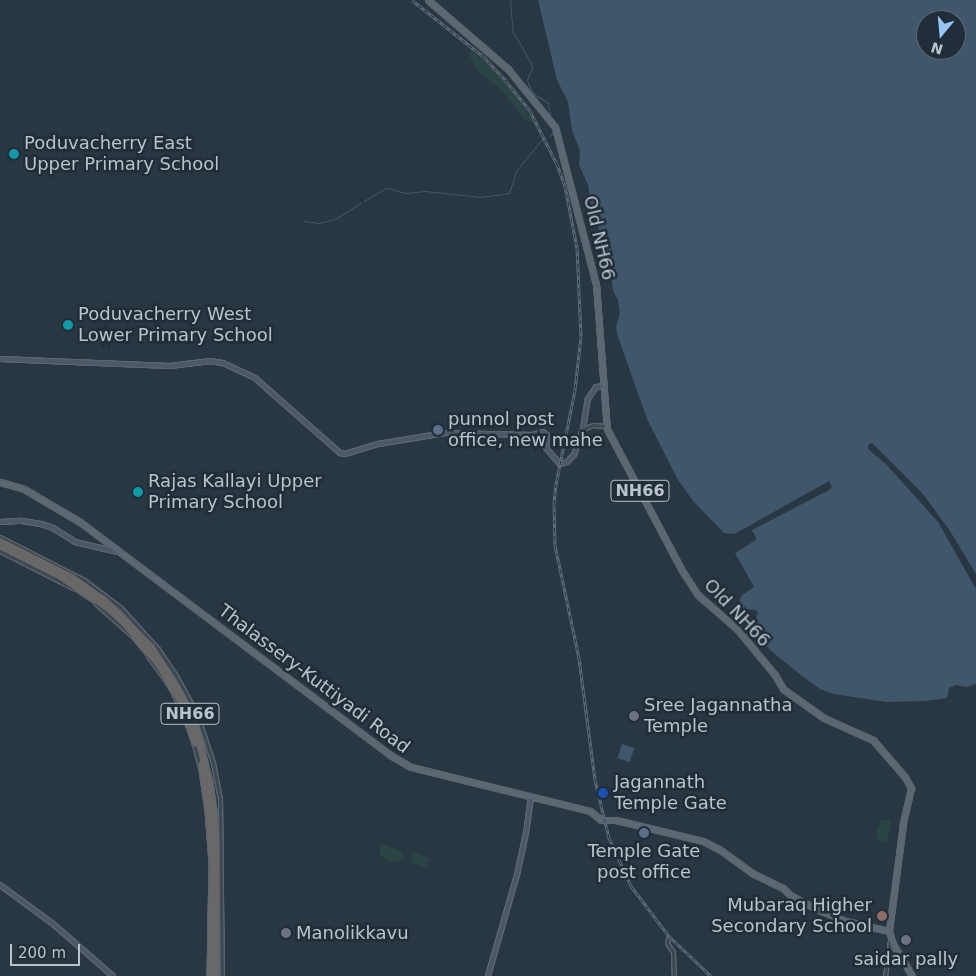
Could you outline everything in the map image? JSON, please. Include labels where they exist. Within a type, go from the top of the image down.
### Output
[{"type":"highway","name":"NH66","points":[[0,541],[72,577],[104,598],[152,647],[183,697],[196,726],[213,802],[217,845],[216,976]]},
{"type":"highway","name":"NH66","points":[[0,546],[58,575],[109,609],[145,645],[181,702],[199,751],[209,811],[213,863],[210,976]]},
{"type":"main road","name":"Old NH66","points":[[428,0],[508,69],[555,127],[594,268],[605,386],[606,426],[681,569],[698,595],[737,629],[775,675],[783,689],[824,718],[873,740],[905,777],[911,788],[889,931]]},
{"type":"main road","points":[[0,359],[170,366],[209,361],[223,363],[255,378],[336,450],[345,454],[378,444],[445,433],[532,435],[544,432],[546,435],[546,448],[558,462],[564,464],[574,455],[583,429],[588,399],[596,387],[605,386]]},
{"type":"main road","name":"Thalassery-Kuttiyadi Road","points":[[0,482],[24,488],[56,506],[122,552],[390,755],[411,767],[591,812],[601,820],[616,820],[708,844],[752,873],[783,888],[797,898],[846,921],[889,931]]},
{"type":"main road","points":[[0,522],[22,521],[41,524],[53,528],[75,542],[122,552]]},
{"type":"main road","points":[[488,976],[517,875],[531,797]]},
{"type":"main road","points":[[0,885],[52,923],[113,976]]},
{"type":"main road","points":[[889,931],[893,944],[912,976]]},
{"type":"street","points":[[583,429],[593,425],[606,426]]},
{"type":"street","points":[[0,537],[78,577],[121,608],[158,649],[198,714],[213,763],[220,799],[222,976]]},
{"type":"street","points":[[0,551],[73,588],[116,620],[146,653],[177,702],[193,739],[199,763],[207,816],[210,874],[210,976]]},
{"type":"street","points":[[885,976],[890,942],[889,931]]},
{"type":"street","points":[[668,938],[668,944],[673,952],[674,976]]},
{"type":"green space","points":[[470,49],[495,71],[535,123],[525,120],[501,90],[479,72],[469,55]]},
{"type":"green space","points":[[881,819],[890,821],[891,825],[887,840],[884,842],[878,841],[876,833]]},
{"type":"green space","points":[[384,844],[399,850],[404,857],[390,862],[384,859],[380,854],[380,847]]},
{"type":"green space","points":[[414,853],[429,858],[426,867],[411,863]]},
{"type":"water","points":[[538,0],[976,0],[976,684],[967,687],[956,685],[949,688],[947,698],[926,701],[886,702],[834,694],[820,689],[770,650],[753,628],[758,612],[743,609],[739,603],[741,596],[754,587],[735,553],[756,540],[756,537],[749,526],[734,534],[724,533],[693,501],[678,480],[647,419],[617,334],[616,327],[620,313],[618,300],[613,290],[611,273],[604,253],[598,225],[592,212],[588,185],[579,165],[580,151],[572,130],[568,102],[557,80]]},
{"type":"water","points":[[622,744],[634,748],[630,762],[617,758]]},
{"type":"pier","points":[[872,443],[923,494],[950,531],[976,574],[976,589],[938,522],[886,464],[868,449],[869,444]]},
{"type":"pier","points":[[829,481],[832,487],[829,490],[752,530],[749,526]]},
{"type":"waterway","points":[[510,0],[513,32],[531,63],[532,68],[527,80],[529,86],[534,94],[548,103],[550,115]]},
{"type":"waterway","points":[[549,136],[552,134],[553,128]]},
{"type":"waterway","points":[[364,201],[386,188],[406,193],[425,191],[481,197],[509,193],[516,171],[543,138]]},
{"type":"waterway","points":[[304,221],[319,223],[335,219],[361,203]]},
{"type":"railway","points":[[412,0],[483,56],[506,81],[530,111],[557,164],[565,186],[577,248],[581,336],[575,390],[556,484],[554,504],[555,545],[579,658],[595,780],[609,838],[631,886],[669,936],[711,976]]},
{"type":"place","name":"Poduvacherry East Upper Primary School","points":[[14,154]]},
{"type":"place","name":"Poduvacherry West Lower Primary School","points":[[68,325]]},
{"type":"place","name":"punnol post office, new mahe","points":[[438,430]]},
{"type":"place","name":"Rajas Kallayi Upper Primary School","points":[[138,492]]},
{"type":"place","name":"Sree Jagannatha Temple","points":[[634,716]]},
{"type":"place","name":"Jagannath Temple Gate","points":[[603,793]]},
{"type":"place","name":"Temple Gate post office","points":[[644,833]]},
{"type":"place","name":"Mubaraq Higher Secondary School","points":[[882,916]]},
{"type":"place","name":"Manolikkavu","points":[[286,933]]},
{"type":"place","name":"saidar pally","points":[[906,940]]}]
